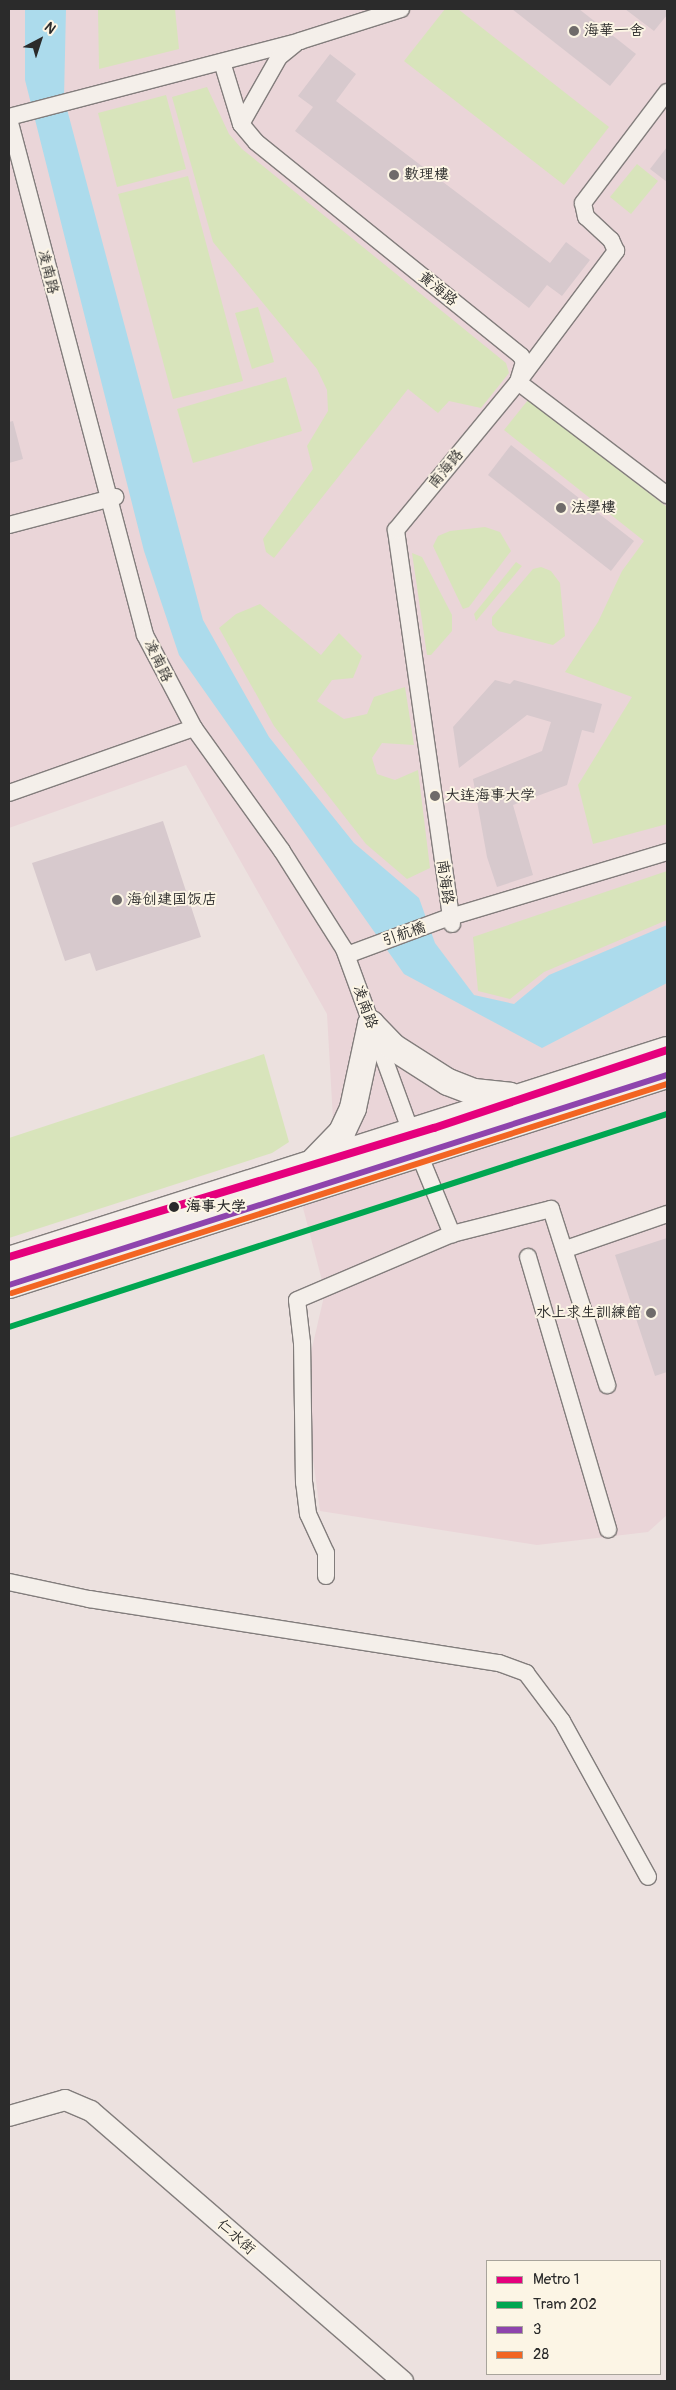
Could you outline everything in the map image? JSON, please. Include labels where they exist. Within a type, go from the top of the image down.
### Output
[{"type":"highway","points":[[371,1024],[393,1047],[448,1082],[474,1092],[523,1096]]},
{"type":"highway","points":[[308,1165],[329,1150],[342,1132],[353,1108],[371,1024]]},
{"type":"highway","points":[[9,1285],[415,1143],[523,1096],[667,1050]]},
{"type":"highway","points":[[9,1260],[308,1165],[415,1143],[667,1075]]},
{"type":"street","points":[[9,119],[32,111],[300,42],[401,9]]},
{"type":"street","points":[[241,124],[279,57],[300,42]]},
{"type":"street","name":"黃海路","points":[[222,62],[241,124],[256,142],[521,356],[524,362],[518,382]]},
{"type":"street","name":"南海路","points":[[451,920],[396,530],[518,382],[616,251],[612,240],[586,217],[583,203],[667,92]]},
{"type":"street","name":"凌南路","points":[[9,119],[112,498],[145,635],[194,728],[282,851],[347,955],[415,1143],[452,1234]]},
{"type":"street","points":[[518,382],[667,495]]},
{"type":"street","points":[[9,524],[112,498]]},
{"type":"street","points":[[9,793],[194,728]]},
{"type":"street","name":"引航橋","points":[[347,955],[434,923],[451,920],[667,852]]},
{"type":"street","points":[[326,1576],[326,1553],[308,1514],[304,1483],[302,1343],[297,1300],[452,1234],[551,1209],[566,1249],[607,1385]]},
{"type":"street","points":[[566,1249],[667,1214]]},
{"type":"street","points":[[528,1257],[608,1529]]},
{"type":"street","points":[[9,1582],[89,1599],[499,1663],[526,1673],[562,1721],[648,1877]]},
{"type":"street","name":"仁水街","points":[[9,2116],[65,2100],[91,2111],[403,2381]]},
{"type":"shaded area","name":"大连海事大学","points":[[9,9],[667,9],[667,1515],[648,1532],[537,1545],[320,1511],[309,1429],[309,1361],[325,1292],[290,1158],[334,1137],[327,1014],[186,765],[9,828]]},
{"type":"green space","points":[[98,9],[175,9],[179,49],[99,69]]},
{"type":"green space","points":[[445,9],[458,9],[609,127],[564,185],[404,61]]},
{"type":"green space","points":[[207,87],[229,134],[242,149],[506,363],[509,373],[481,408],[449,401],[438,413],[408,389],[274,558],[266,552],[263,539],[313,469],[307,446],[328,411],[327,390],[317,369],[213,242],[172,97]]},
{"type":"green space","points":[[166,95],[186,169],[117,187],[98,113]]},
{"type":"green space","points":[[637,164],[658,181],[631,214],[610,197]]},
{"type":"green space","points":[[188,176],[243,381],[173,399],[118,194]]},
{"type":"green space","points":[[258,307],[274,362],[252,369],[235,313]]},
{"type":"green space","points":[[286,377],[302,431],[193,463],[177,409]]},
{"type":"green space","points":[[528,400],[667,507],[667,824],[593,844],[578,785],[632,697],[565,672],[598,622],[622,571],[644,541],[504,430]]},
{"type":"green space","points":[[485,527],[500,532],[511,551],[469,607],[463,609],[433,546],[438,536],[450,531]]},
{"type":"green space","points":[[412,553],[422,557],[452,615],[452,631],[431,655],[427,655]]},
{"type":"green space","points":[[516,562],[522,566],[476,621],[474,614]]},
{"type":"green space","points":[[541,567],[551,571],[560,583],[565,636],[553,645],[498,631],[492,625],[492,617],[533,569]]},
{"type":"green space","points":[[260,604],[321,655],[339,633],[362,656],[353,678],[332,680],[317,701],[344,719],[367,714],[374,697],[405,687],[414,745],[382,743],[372,758],[377,774],[395,780],[418,770],[430,868],[407,879],[366,844],[274,726],[219,628],[236,614]]},
{"type":"green space","points":[[667,871],[667,920],[544,972],[510,999],[478,991],[473,937]]},
{"type":"green space","points":[[264,1054],[289,1142],[272,1153],[9,1238],[9,1138]]},
{"type":"water","points":[[25,9],[66,9],[64,98],[203,620],[269,737],[354,843],[419,898],[435,943],[474,995],[514,1004],[549,975],[667,925],[667,983],[542,1048],[404,974],[179,655],[144,551],[25,80]]},
{"type":"building","name":"海華一舍","points":[[512,9],[579,9],[636,54],[610,86]]},
{"type":"building","points":[[625,9],[667,9],[667,15],[654,31]]},
{"type":"building","name":"數理樓","points":[[330,54],[356,74],[336,101],[550,263],[566,242],[590,260],[562,296],[547,285],[529,308],[295,131],[313,107],[298,96]]},
{"type":"building","points":[[667,147],[667,182],[650,169]]},
{"type":"building","points":[[13,421],[23,459],[9,463],[9,422]]},
{"type":"building","name":"法學樓","points":[[511,445],[634,541],[611,571],[488,475]]},
{"type":"building","points":[[495,680],[510,684],[514,680],[602,704],[594,733],[582,730],[567,785],[513,805],[533,875],[497,887],[487,857],[473,779],[542,751],[551,722],[527,715],[459,768],[453,727]]},
{"type":"building","name":"海创建国饭店","points":[[163,821],[201,937],[96,971],[90,953],[65,961],[32,863]]},
{"type":"building","name":"水上求生訓練館","points":[[667,1238],[667,1372],[655,1376],[615,1255]]},
{"type":"metro line","name":"1","points":[[9,1257],[434,1128],[667,1050]]},
{"type":"tram line","name":"202","points":[[9,1327],[667,1114]]},
{"type":"transit line","name":"3","points":[[9,1285],[667,1075]]},
{"type":"transit line","name":"28","points":[[12,1293],[667,1084]]},
{"type":"place","name":"海華一舍","points":[[574,31]]},
{"type":"place","name":"數理樓","points":[[394,175]]},
{"type":"place","name":"法學樓","points":[[561,508]]},
{"type":"place","name":"大连海事大学","points":[[435,796]]},
{"type":"place","name":"海创建国饭店","points":[[117,900]]},
{"type":"place","name":"海事大学","points":[[174,1207]]},
{"type":"place","name":"水上求生訓練館","points":[[651,1313]]}]
